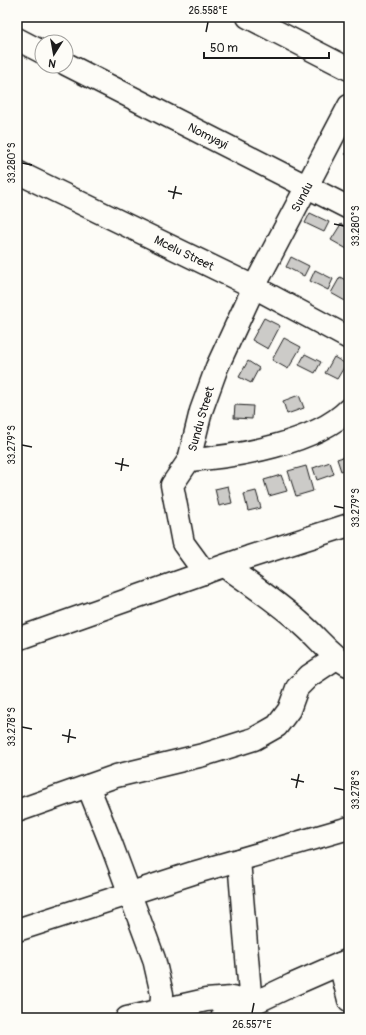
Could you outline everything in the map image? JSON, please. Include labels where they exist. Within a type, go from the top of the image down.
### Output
[{"type":"street","points":[[248,17],[349,69]]},
{"type":"street","points":[[17,40],[34,48]]},
{"type":"street","name":"Nomyayi","points":[[74,68],[349,208]]},
{"type":"street","name":"Sundu","points":[[254,288],[349,106]]},
{"type":"street","name":"Mcelu Street","points":[[17,172],[254,288],[349,338]]},
{"type":"street","name":"Sundu Street","points":[[254,288],[217,367],[201,411],[189,460],[216,458],[296,440],[323,428],[341,417],[349,409]]},
{"type":"street","points":[[17,811],[116,776],[203,755],[254,739],[277,726],[289,710],[297,688],[309,676],[343,662],[305,626],[274,600],[215,569],[183,543],[172,485],[189,460]]},
{"type":"street","points":[[17,638],[215,569],[349,526]]},
{"type":"street","points":[[88,786],[154,959],[162,994],[162,1014]]},
{"type":"street","points":[[17,930],[239,860],[349,828]]},
{"type":"street","points":[[239,860],[252,1011]]},
{"type":"street","points":[[222,1018],[252,1011],[344,962],[349,1000]]},
{"type":"street","points":[[126,1018],[162,1014],[206,1000],[232,998],[252,1011]]},
{"type":"building","points":[[349,147],[349,156],[345,154]]},
{"type":"building","points":[[310,213],[329,222],[324,232],[305,223]]},
{"type":"building","points":[[341,224],[349,228],[349,246],[347,249],[331,240]]},
{"type":"building","points":[[291,257],[309,266],[304,276],[286,267]]},
{"type":"building","points":[[315,270],[333,279],[328,290],[310,281]]},
{"type":"building","points":[[340,277],[349,282],[349,299],[347,302],[331,293]]},
{"type":"building","points":[[264,318],[280,326],[268,349],[252,340]]},
{"type":"building","points":[[284,338],[301,347],[288,369],[272,360]]},
{"type":"building","points":[[305,354],[321,362],[315,373],[299,365]]},
{"type":"building","points":[[334,357],[346,364],[337,379],[325,373]]},
{"type":"building","points":[[248,361],[259,368],[251,383],[239,377]]},
{"type":"building","points":[[299,395],[304,408],[287,414],[283,401]]},
{"type":"building","points":[[235,405],[253,406],[252,419],[234,418]]},
{"type":"building","points":[[349,455],[349,468],[341,471],[337,459]]},
{"type":"building","points":[[330,462],[334,474],[317,480],[313,468]]},
{"type":"building","points":[[306,466],[313,491],[296,496],[288,471]]},
{"type":"building","points":[[281,475],[287,491],[269,496],[264,480]]},
{"type":"building","points":[[228,486],[232,503],[219,506],[215,489]]},
{"type":"building","points":[[256,491],[261,508],[248,511],[244,494]]}]
